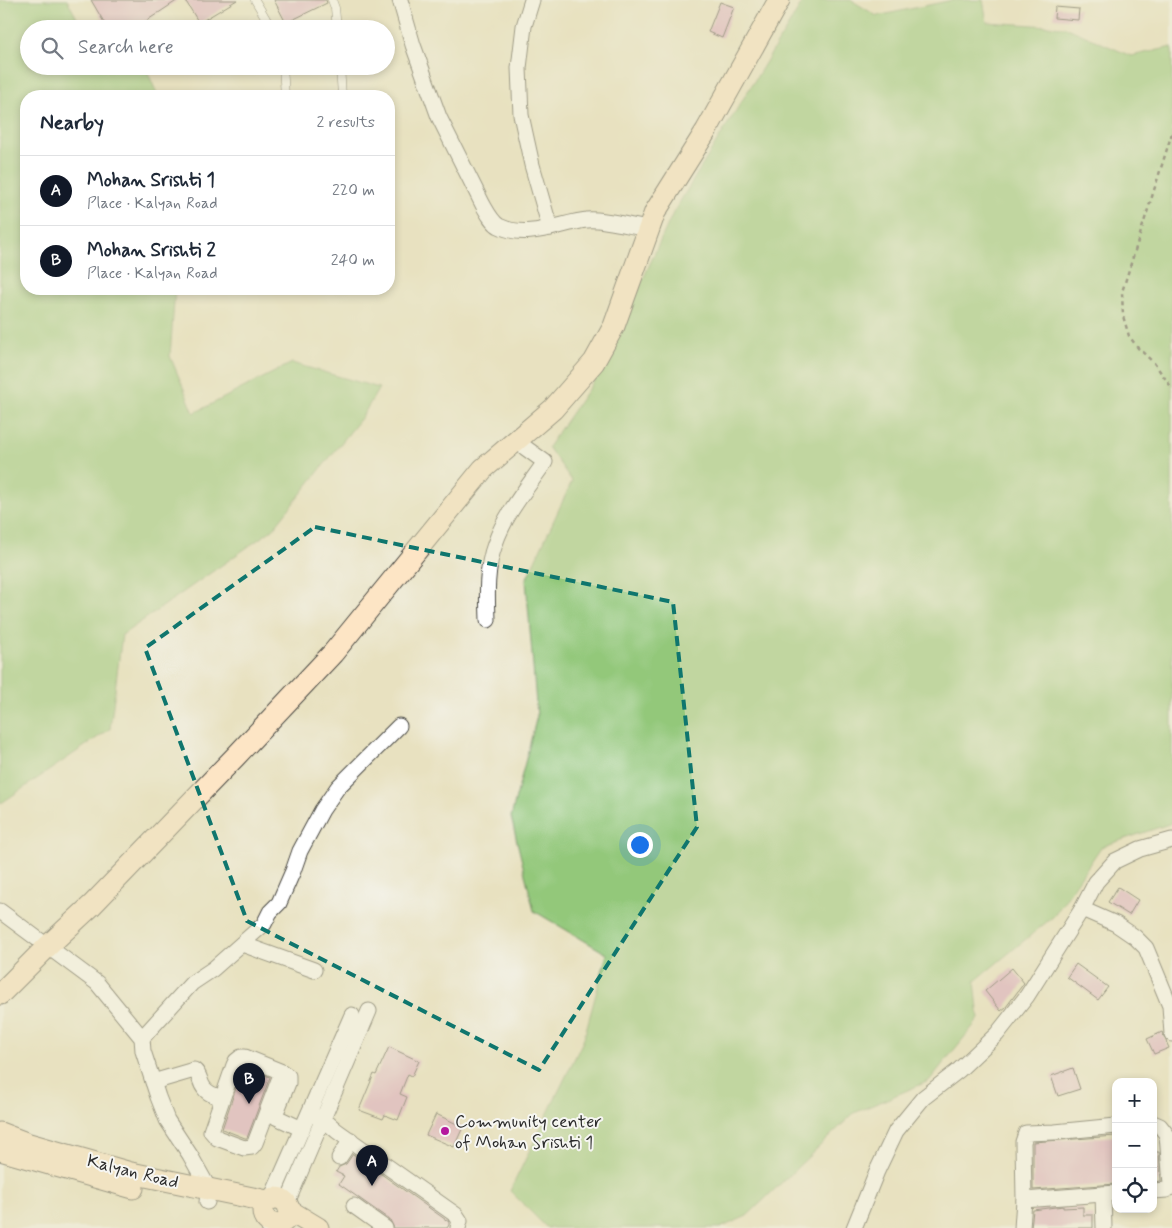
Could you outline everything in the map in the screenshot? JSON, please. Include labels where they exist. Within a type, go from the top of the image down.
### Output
[{"type":"street","points":[[400,0],[412,45],[439,117],[490,216],[498,226],[513,230],[527,230],[550,228],[589,219],[649,229]]},
{"type":"street","points":[[532,0],[524,26],[519,68],[521,114],[532,165],[550,228]]},
{"type":"street","points":[[0,994],[99,898],[332,653],[483,470],[553,409],[594,362],[614,326],[656,212],[706,131],[778,1]]},
{"type":"street","points":[[488,620],[486,587],[494,544],[508,516],[545,462],[516,441]]},
{"type":"street","points":[[142,1038],[192,982],[213,969],[264,924],[270,912],[278,903],[300,851],[322,810],[338,787],[399,726]]},
{"type":"street","points":[[854,1228],[877,1171],[896,1131],[922,1098],[958,1070],[997,1034],[1026,996],[1082,910],[1096,882],[1115,861],[1140,849],[1172,840]]},
{"type":"street","points":[[1082,910],[1116,924],[1135,937],[1146,948],[1170,1006],[1172,1034]]},
{"type":"street","points":[[0,911],[97,982],[142,1038],[143,1051],[167,1120],[190,1155],[208,1195]]},
{"type":"street","points":[[242,944],[314,970]]},
{"type":"street","points":[[276,1215],[302,1128],[316,1116],[369,1011]]},
{"type":"street","points":[[276,1215],[316,1116],[352,1015]]},
{"type":"street","points":[[282,1072],[255,1143],[252,1146],[244,1148],[213,1135],[211,1126],[234,1064],[241,1057],[282,1072],[288,1076],[288,1083],[275,1115],[302,1128]]},
{"type":"street","points":[[154,1082],[194,1070],[198,1074],[205,1090],[222,1098]]},
{"type":"street","points":[[316,1116],[456,1215],[460,1221],[458,1228]]},
{"type":"street","points":[[1157,1125],[1167,1135],[1171,1168],[1170,1188],[1157,1191]]},
{"type":"street","points":[[1022,1228],[1024,1200],[1023,1142],[1026,1133],[1112,1126]]},
{"type":"street","name":"Kalyan Road","points":[[0,1133],[26,1143],[318,1228]]},
{"type":"street","points":[[339,1158],[351,1140]]},
{"type":"street","name":"Kalyan Road","points":[[0,1150],[126,1186],[208,1195]]},
{"type":"street","points":[[1024,1200],[1109,1194],[1104,1228]]},
{"type":"street","points":[[354,1206],[385,1228]]},
{"type":"lane","points":[[255,0],[267,20]]},
{"type":"lane","points":[[332,0],[336,20]]},
{"type":"lane","points":[[284,75],[285,90]]},
{"type":"lane","points":[[341,75],[342,90]]},
{"type":"path","points":[[1172,133],[1122,292],[1123,316],[1129,336],[1138,348],[1154,363],[1172,388]]},
{"type":"highlighted area","points":[[315,527],[673,602],[697,827],[539,1070],[247,921],[145,648]]},
{"type":"green space","points":[[0,0],[67,0],[78,20],[20,20],[20,75],[149,75],[155,90],[20,90],[20,295],[175,295],[170,356],[194,413],[292,363],[379,388],[362,417],[272,530],[122,635],[110,729],[0,804]]},
{"type":"green space","points":[[804,0],[851,0],[877,16],[952,0],[983,0],[987,22],[1065,27],[1131,56],[1172,47],[1172,823],[1101,847],[1054,916],[975,981],[979,1019],[929,1081],[854,1113],[747,1216],[720,1228],[547,1228],[510,1191],[583,1041],[607,954],[534,911],[511,817],[537,716],[526,580],[572,481],[548,447],[602,369],[673,213]]},
{"type":"building","points":[[91,0],[178,0],[148,20],[103,20]]},
{"type":"building","points":[[185,0],[237,0],[204,20],[197,20]]},
{"type":"building","points":[[274,0],[326,0],[327,3],[292,20],[284,20]]},
{"type":"building","points":[[720,2],[734,7],[722,38],[708,32]]},
{"type":"building","points":[[1055,7],[1079,9],[1078,20],[1054,18]]},
{"type":"building","points":[[1118,887],[1138,900],[1129,915],[1108,902]]},
{"type":"building","points":[[1076,964],[1108,987],[1098,1000],[1067,977]]},
{"type":"building","points":[[1012,968],[1024,983],[1001,1011],[985,991]]},
{"type":"building","points":[[1162,1032],[1169,1048],[1154,1054],[1147,1039]]},
{"type":"building","points":[[389,1047],[419,1061],[412,1076],[408,1074],[400,1094],[407,1097],[398,1120],[385,1115],[383,1119],[359,1110],[374,1074],[376,1075]]},
{"type":"building","points":[[243,1067],[270,1077],[247,1138],[222,1129]]},
{"type":"building","points":[[1073,1068],[1080,1089],[1058,1096],[1051,1076]]},
{"type":"building","name":"Community center of Mohan Srishti 1","points":[[436,1114],[463,1127],[454,1147],[426,1135]]},
{"type":"building","points":[[1112,1136],[1112,1184],[1033,1190],[1033,1142]]},
{"type":"building","points":[[1157,1152],[1159,1152],[1161,1181],[1157,1182]]},
{"type":"building","points":[[353,1154],[449,1222],[447,1228],[394,1228],[390,1220],[339,1184],[344,1176],[336,1172],[339,1167],[346,1164]]},
{"type":"building","points":[[1063,1206],[1063,1208],[1083,1207],[1083,1215],[1093,1215],[1093,1228],[1031,1228],[1033,1210]]},
{"type":"place","name":"Mohan Srishti 2","points":[[249,1104]]},
{"type":"place","name":"Community center of Mohan Srishti 1","points":[[445,1131]]},
{"type":"place","name":"Mohan Srishti 1","points":[[372,1186]]}]
